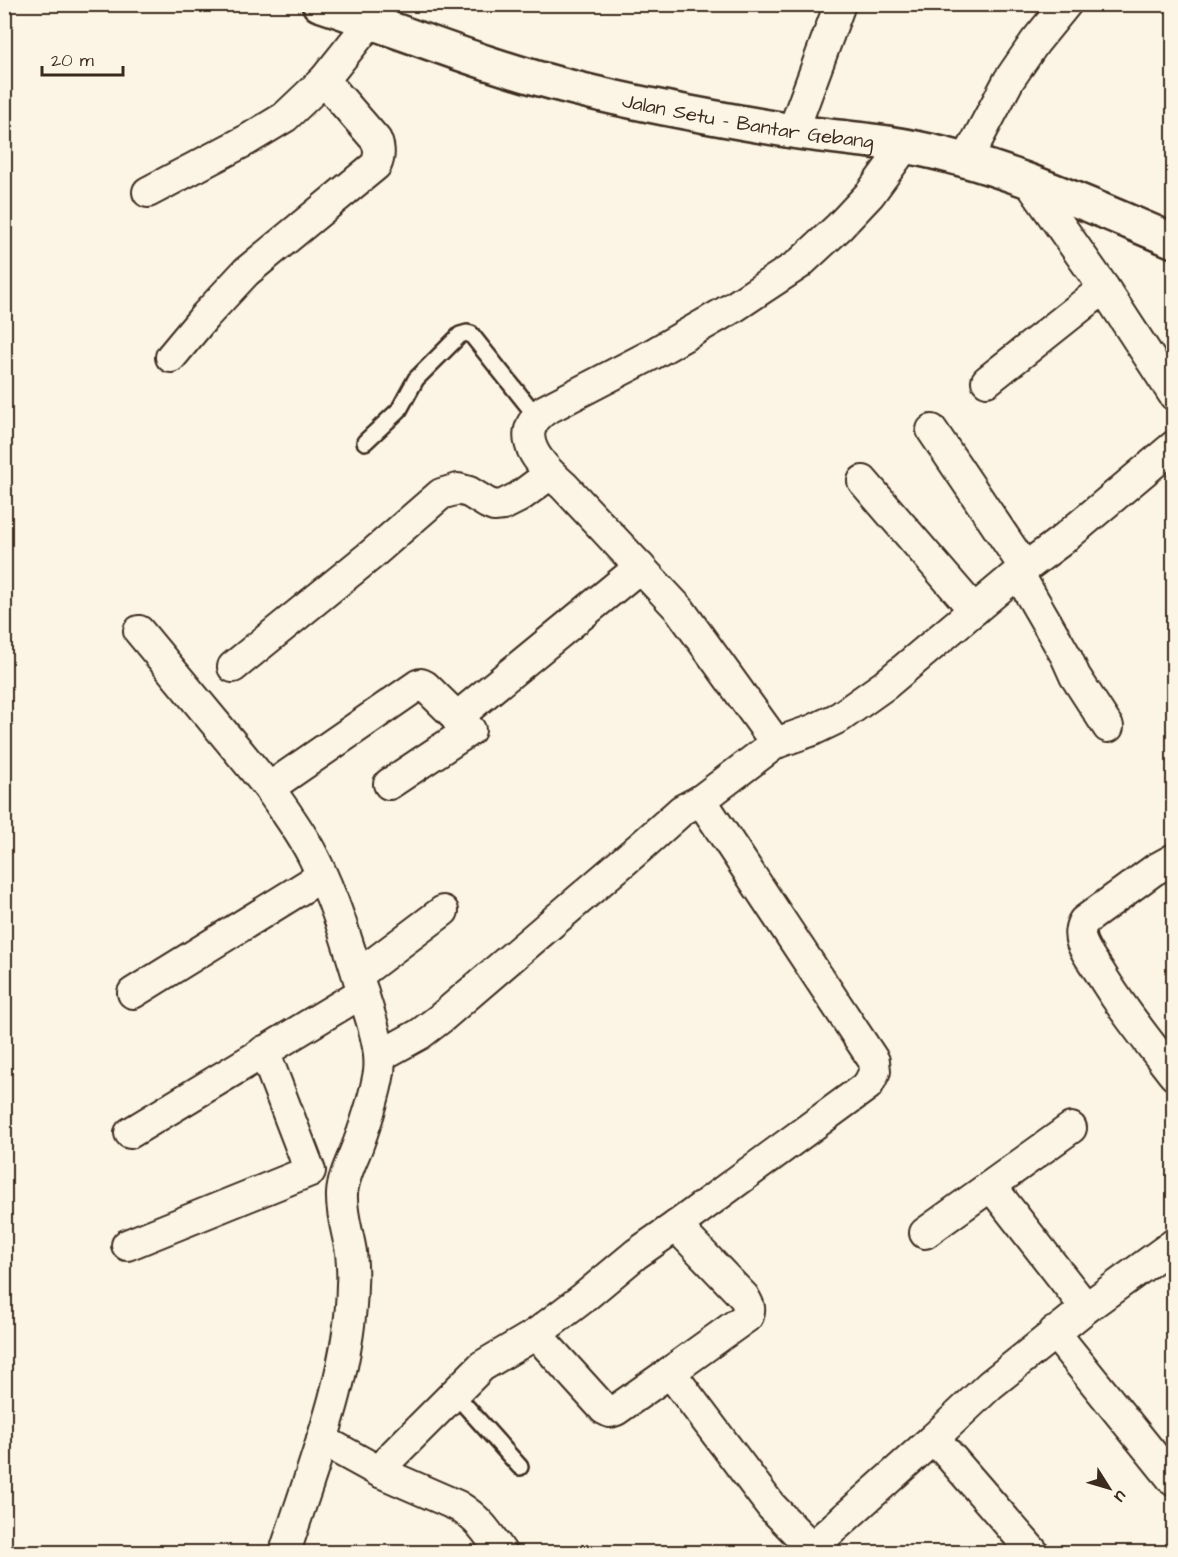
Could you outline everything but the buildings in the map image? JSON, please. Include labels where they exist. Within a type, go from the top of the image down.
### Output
[{"type":"main road","name":"Jalan Setu - Bantar Gebang","points":[[320,4],[480,61],[573,88],[665,108],[793,131],[905,146],[966,161],[1028,180],[1173,241]]},
{"type":"street","points":[[793,131],[840,4]]},
{"type":"street","points":[[966,161],[1009,80],[1035,42],[1066,4]]},
{"type":"street","points":[[148,192],[247,140],[285,117],[324,80],[371,21]]},
{"type":"street","points":[[171,357],[246,272],[376,165],[380,152],[376,140],[324,80]]},
{"type":"street","points":[[776,743],[680,610],[564,486],[550,474],[531,450],[530,427],[537,417],[546,411],[651,355],[725,312],[799,264],[870,194],[905,146]]},
{"type":"street","points":[[1028,180],[1104,288],[1173,395]]},
{"type":"street","points":[[987,381],[1104,288]]},
{"type":"street","points":[[932,430],[1022,571],[1075,676],[1108,727]]},
{"type":"street","points":[[380,1056],[420,1034],[441,1018],[682,810],[700,800],[776,743],[813,730],[840,717],[885,685],[1173,446]]},
{"type":"street","points":[[232,667],[371,555],[441,494],[458,489],[469,492],[494,506],[503,506],[550,474]]},
{"type":"street","points":[[863,481],[974,610]]},
{"type":"street","points":[[456,718],[640,567]]},
{"type":"street","points":[[140,631],[268,788],[312,855],[352,954],[380,1056],[379,1073],[370,1110],[344,1181],[342,1193],[343,1216],[351,1254],[352,1284],[346,1341],[322,1440],[285,1552]]},
{"type":"street","points":[[268,788],[421,684],[429,689],[470,730],[389,784]]},
{"type":"street","points":[[380,1472],[393,1455],[482,1366],[536,1334],[636,1254],[868,1084],[874,1071],[873,1061],[700,800]]},
{"type":"street","points":[[1173,859],[1154,870],[1084,921],[1080,934],[1081,942],[1123,1009],[1173,1075]]},
{"type":"street","points":[[133,993],[322,876]]},
{"type":"street","points":[[130,1133],[264,1051],[360,984],[443,910]]},
{"type":"street","points":[[127,1245],[310,1172],[264,1051]]},
{"type":"street","points":[[925,1233],[1071,1128]]},
{"type":"street","points":[[991,1186],[1086,1308]]},
{"type":"street","points":[[536,1334],[604,1409],[610,1412],[748,1316],[749,1306],[744,1297],[676,1226]]},
{"type":"street","points":[[670,1372],[771,1506],[809,1550],[990,1385],[1054,1332],[1173,1244]]},
{"type":"street","points":[[1054,1332],[1173,1481]]},
{"type":"street","points":[[934,1438],[1033,1552]]},
{"type":"street","points":[[322,1440],[380,1472],[458,1506],[481,1523],[501,1552]]},
{"type":"lane","points":[[365,442],[399,410],[416,380],[460,335],[466,333],[471,334],[537,417]]},
{"type":"lane","points":[[454,1393],[520,1467]]}]
